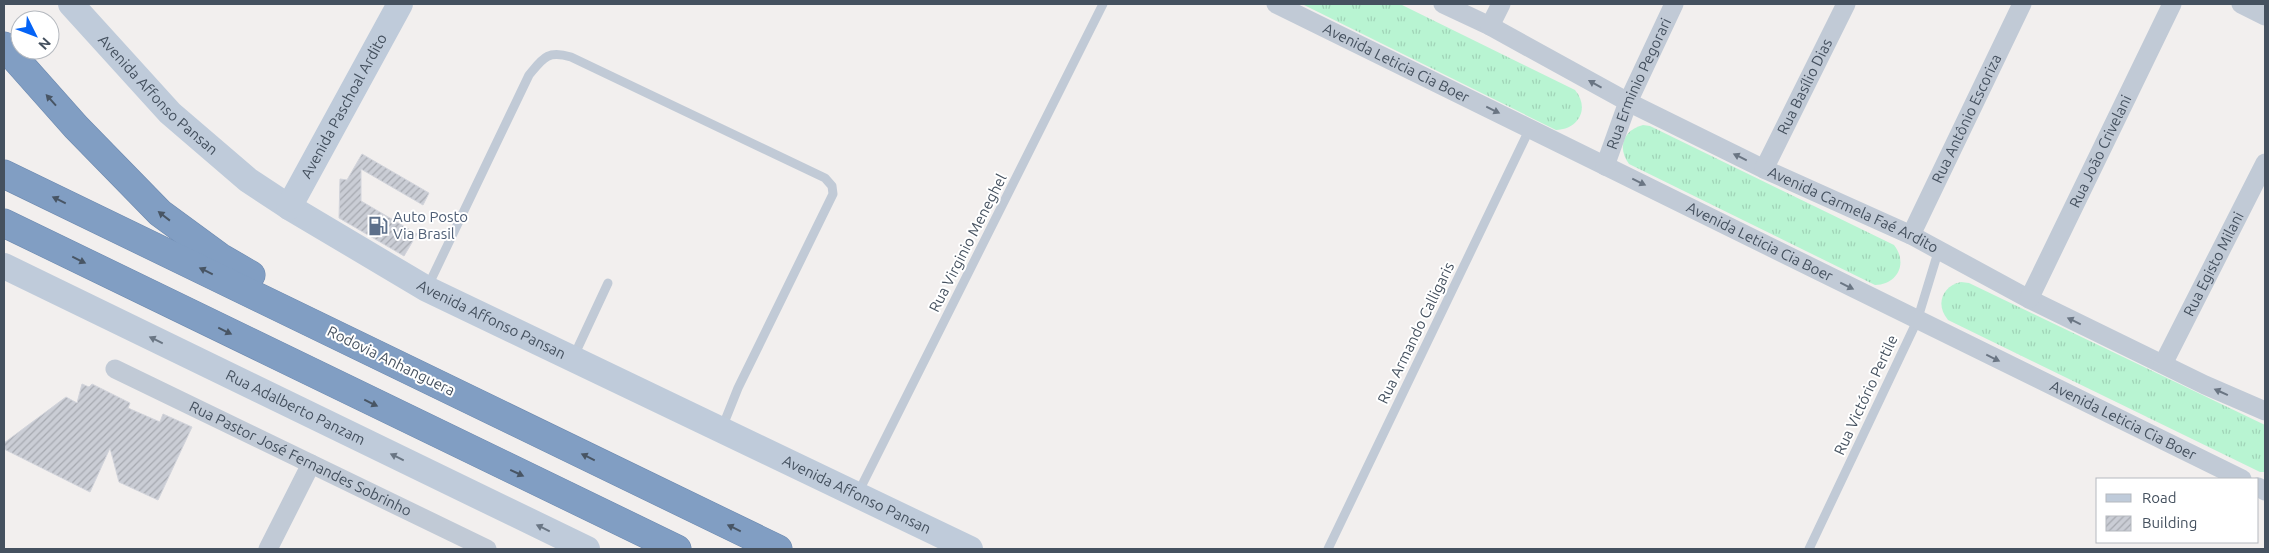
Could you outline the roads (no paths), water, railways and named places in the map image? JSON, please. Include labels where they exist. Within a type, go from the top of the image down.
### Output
[{"type":"highway","points":[[4,46],[76,127],[160,213],[220,257],[257,278],[285,310]]},
{"type":"highway","name":"Rodovia Anhanguera","points":[[4,174],[778,549]]},
{"type":"highway","points":[[4,223],[677,549]]},
{"type":"main road","name":"Avenida Affonso Pansan","points":[[71,4],[170,113],[248,180],[289,207],[427,289],[970,549]]},
{"type":"main road","name":"Avenida Paschoal Ardito","points":[[289,207],[400,4]]},
{"type":"main road","name":"Rua Adalberto Panzam","points":[[4,266],[587,549]]},
{"type":"street","name":"Avenida Leticia Cia Boer","points":[[1276,4],[1917,321],[2240,478]]},
{"type":"street","name":"Avenida Carmela Faé Ardito","points":[[1443,4],[1490,26],[1628,102],[1764,169],[1911,234],[2029,299],[2265,411]]},
{"type":"street","points":[[1490,26],[1501,4]]},
{"type":"street","name":"Rua Erminio Pegorari","points":[[1605,166],[1628,102],[1674,4]]},
{"type":"street","name":"Rua Basílio Dias","points":[[1764,169],[1846,4]]},
{"type":"street","name":"Rua Antônio Escoriza","points":[[1911,234],[2022,4]]},
{"type":"street","name":"Rua João Crivelani","points":[[2029,299],[2172,4]]},
{"type":"street","points":[[2241,4],[2265,16]]},
{"type":"street","name":"Rua Egisto Milani","points":[[2163,364],[2265,164]]},
{"type":"street","name":"Rua Pastor José Fernandes Sobrinho","points":[[115,369],[486,549]]},
{"type":"street","points":[[268,549],[311,464]]},
{"type":"lane","name":"Rua Virginio Meneghel","points":[[856,496],[1103,4]]},
{"type":"lane","points":[[427,289],[529,75],[544,57],[558,53],[571,57],[825,178],[832,186],[833,194],[738,388],[721,430]]},
{"type":"lane","name":"Rua Armando Calligaris","points":[[1328,549],[1530,128]]},
{"type":"lane","name":"Rua Victório Pertile","points":[[1809,549],[1917,321],[1939,249]]},
{"type":"lane","points":[[573,358],[608,283]]},
{"type":"place","name":"Auto Posto Via Brasil","points":[[378,226]]}]
